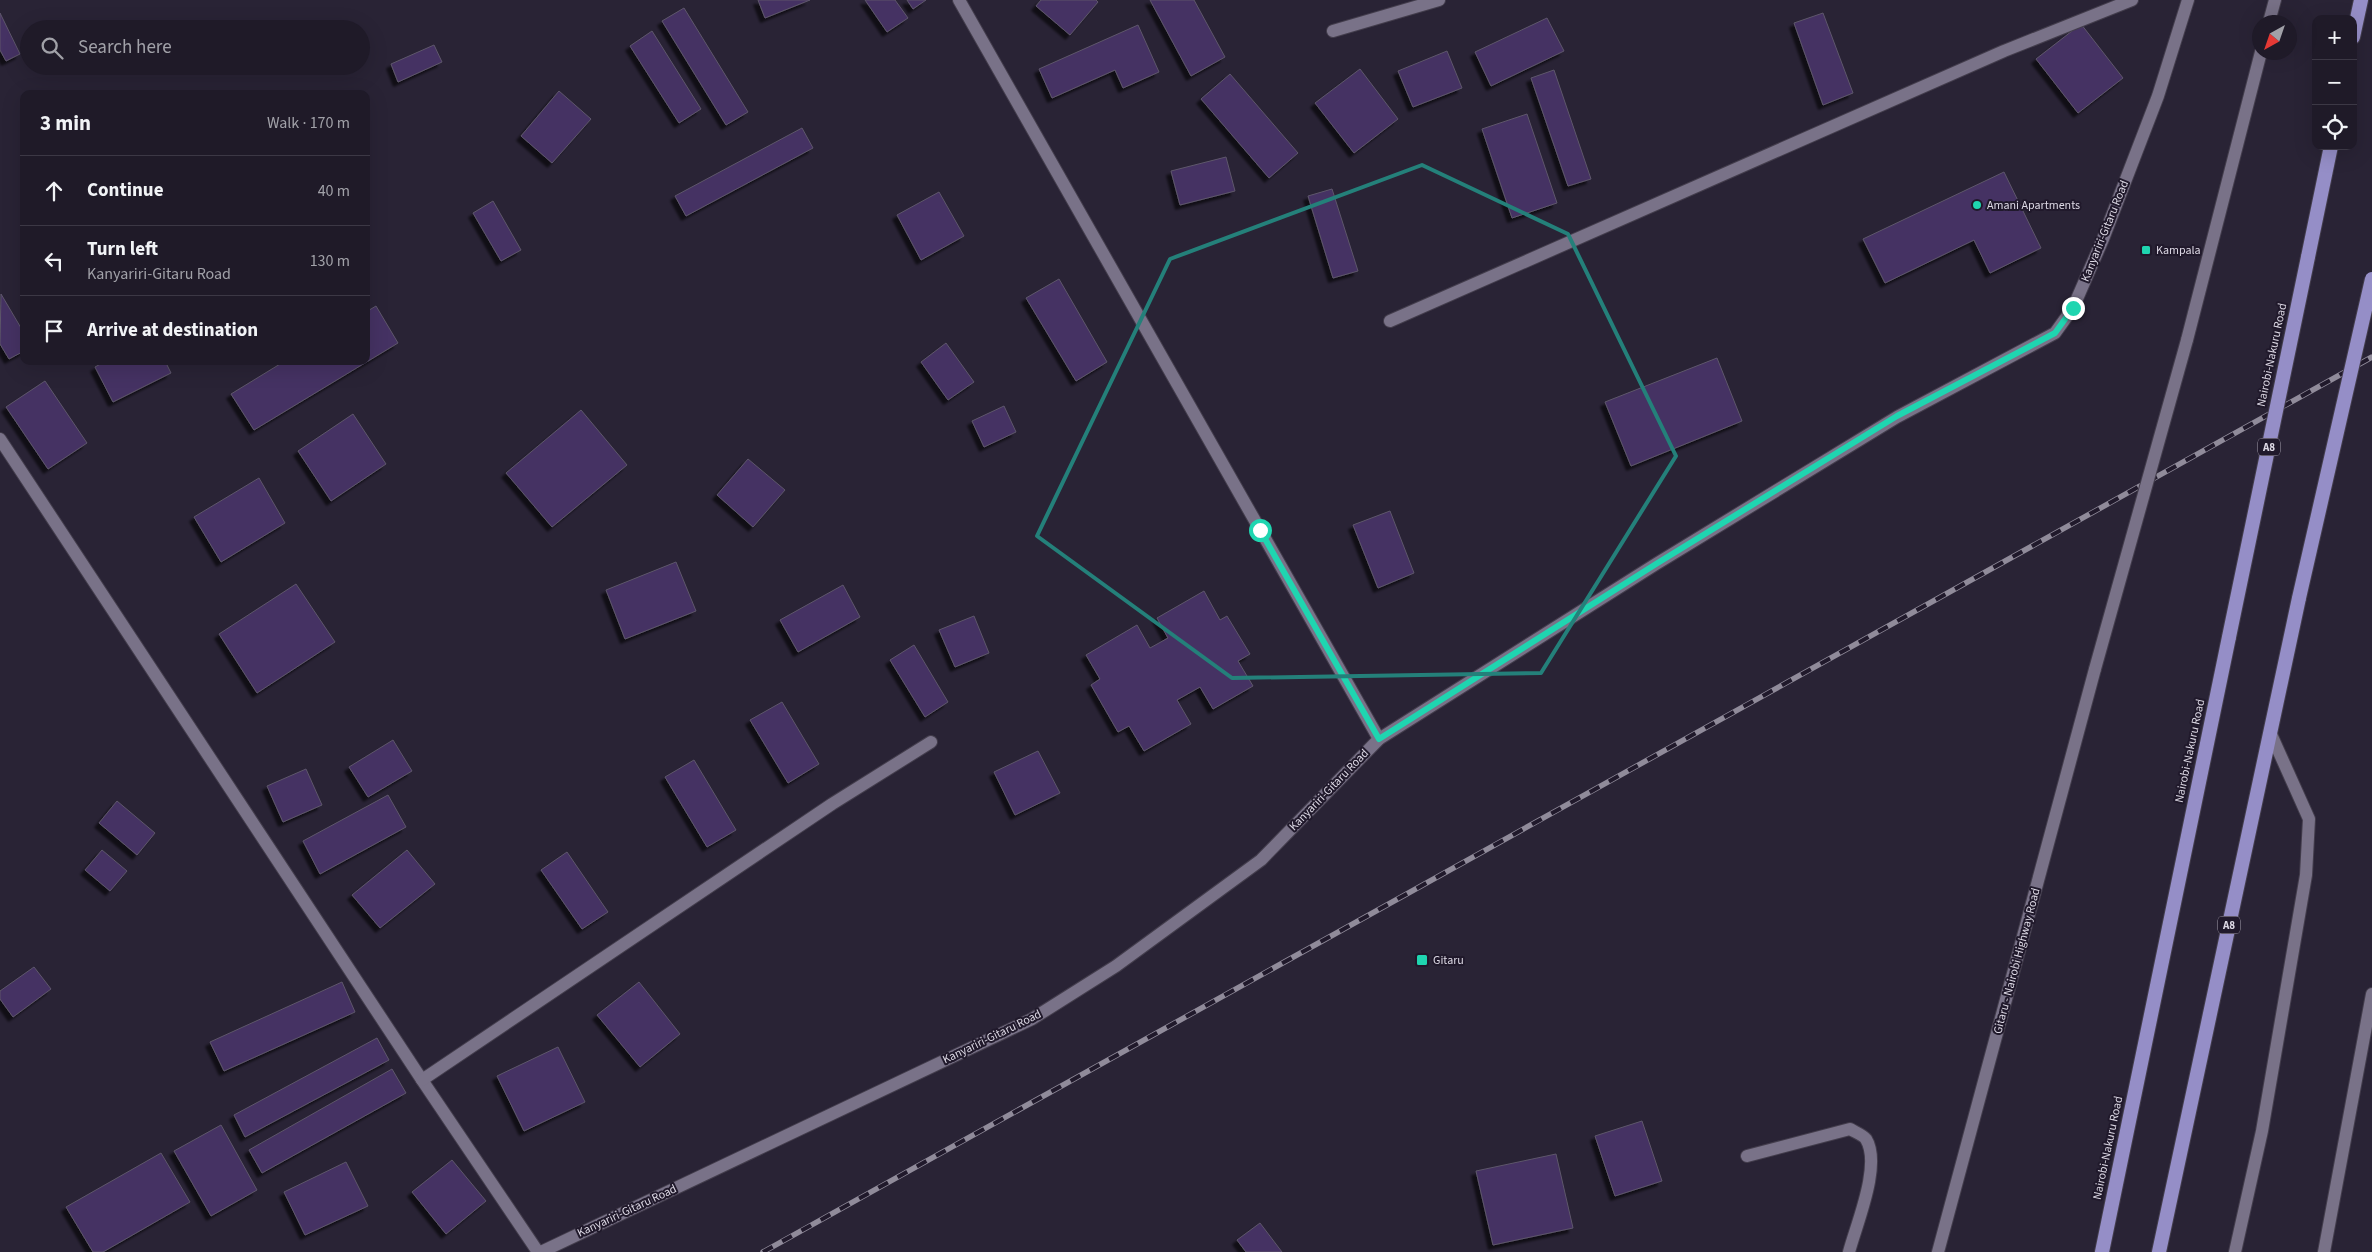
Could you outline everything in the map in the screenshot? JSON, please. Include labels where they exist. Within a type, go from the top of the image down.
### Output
[{"type":"highway","points":[[2357,19],[2361,0]]},
{"type":"highway","name":"Nairobi-Nakuru Road","points":[[2102,1252],[2330,150]]},
{"type":"highway","name":"A8","points":[[2159,1252],[2299,598],[2372,279]]},
{"type":"street","points":[[959,0],[1379,739]]},
{"type":"street","points":[[1334,31],[1439,0]]},
{"type":"street","points":[[1390,321],[2004,51],[2132,0]]},
{"type":"street","name":"Kanyariri-Gitaru Road","points":[[539,1252],[1032,1019],[1124,961],[1261,860],[1379,739],[1656,564],[1897,416],[2055,333],[2073,308],[2103,239],[2158,96],[2188,0]]},
{"type":"street","points":[[2271,15],[2275,0]]},
{"type":"street","name":"Gitaru - Nairobi Highway Road","points":[[1938,1252],[2095,669],[2187,340],[2259,60]]},
{"type":"street","points":[[0,439],[422,1080],[539,1252]]},
{"type":"street","points":[[2235,1252],[2262,1130],[2306,875],[2309,820],[2270,732]]},
{"type":"street","points":[[422,1080],[832,804],[931,742]]},
{"type":"street","points":[[2324,1252],[2372,994]]},
{"type":"street","points":[[1747,1156],[1850,1129],[1865,1138],[1872,1155],[1868,1183],[1849,1252]]},
{"type":"highlighted area","points":[[1422,165],[1568,234],[1676,456],[1541,673],[1232,678],[1037,536],[1170,259]]},
{"type":"building","points":[[758,0],[810,0],[765,18]]},
{"type":"building","points":[[865,0],[895,0],[908,18],[887,32]]},
{"type":"building","points":[[907,0],[926,0],[913,9]]},
{"type":"building","points":[[1041,0],[1096,0],[1098,2],[1070,35],[1036,6]]},
{"type":"building","points":[[1150,0],[1194,0],[1225,57],[1191,76]]},
{"type":"building","points":[[684,8],[748,112],[726,125],[662,21]]},
{"type":"building","points":[[0,13],[20,54],[6,61],[0,50]]},
{"type":"building","points":[[1823,13],[1853,93],[1823,105],[1794,23]]},
{"type":"building","points":[[1547,18],[1564,51],[1491,86],[1475,52]]},
{"type":"building","points":[[2081,24],[2123,78],[2078,113],[2036,59]]},
{"type":"building","points":[[1138,25],[1159,72],[1123,88],[1115,70],[1052,98],[1039,69]]},
{"type":"building","points":[[652,31],[701,109],[679,123],[630,46]]},
{"type":"building","points":[[434,45],[442,62],[398,82],[391,64]]},
{"type":"building","points":[[1447,51],[1462,88],[1413,107],[1398,71]]},
{"type":"building","points":[[1360,69],[1398,119],[1354,153],[1315,103]]},
{"type":"building","points":[[1554,70],[1591,179],[1568,186],[1531,78]]},
{"type":"building","points":[[1230,74],[1298,153],[1269,178],[1201,99]]},
{"type":"building","points":[[559,91],[591,119],[552,163],[521,136]]},
{"type":"building","points":[[1527,114],[1557,203],[1512,218],[1482,129]]},
{"type":"building","points":[[802,128],[813,148],[686,216],[675,196]]},
{"type":"building","points":[[1226,157],[1235,191],[1180,205],[1171,171]]},
{"type":"building","name":"Amani Apartments","points":[[2004,172],[2041,248],[1990,273],[1974,240],[1885,283],[1863,239]]},
{"type":"building","points":[[1332,189],[1358,271],[1333,278],[1308,196]]},
{"type":"building","points":[[939,192],[964,236],[921,260],[897,215]]},
{"type":"building","points":[[493,201],[521,250],[501,261],[473,213]]},
{"type":"building","points":[[1059,279],[1107,362],[1076,381],[1026,298]]},
{"type":"building","points":[[1,294],[20,326],[20,353],[9,359],[0,344]]},
{"type":"building","points":[[376,306],[398,343],[370,360],[370,310]]},
{"type":"building","points":[[946,343],[974,382],[948,400],[921,362]]},
{"type":"building","points":[[1717,358],[1742,421],[1631,466],[1605,402]]},
{"type":"building","points":[[99,365],[167,365],[171,373],[113,402],[95,367]]},
{"type":"building","points":[[278,365],[362,365],[254,430],[231,394]]},
{"type":"building","points":[[45,381],[87,443],[48,469],[6,407]]},
{"type":"building","points":[[1004,406],[1016,432],[984,447],[972,421]]},
{"type":"building","points":[[581,410],[627,465],[552,527],[506,473]]},
{"type":"building","points":[[353,414],[386,464],[331,501],[298,451]]},
{"type":"building","points":[[748,459],[785,490],[753,527],[717,495]]},
{"type":"building","points":[[259,478],[285,523],[221,562],[194,517]]},
{"type":"building","points":[[1390,511],[1414,573],[1378,588],[1353,525]]},
{"type":"building","points":[[676,562],[696,611],[625,639],[606,590]]},
{"type":"building","points":[[296,584],[335,642],[257,693],[219,634]]},
{"type":"building","points":[[843,585],[860,617],[798,652],[780,620]]},
{"type":"building","points":[[1204,591],[1220,620],[1227,616],[1250,654],[1238,661],[1253,686],[1213,709],[1200,687],[1177,700],[1191,724],[1144,751],[1129,726],[1118,732],[1091,685],[1100,679],[1086,655],[1137,625],[1150,648],[1168,638],[1157,618]]},
{"type":"building","points":[[974,616],[989,653],[955,667],[939,630]]},
{"type":"building","points":[[914,645],[948,702],[925,717],[890,660]]},
{"type":"building","points":[[782,702],[819,764],[788,783],[750,720]]},
{"type":"building","points":[[393,740],[412,771],[368,797],[349,767]]},
{"type":"building","points":[[1038,751],[1060,793],[1015,815],[994,772]]},
{"type":"building","points":[[694,760],[736,830],[707,847],[665,777]]},
{"type":"building","points":[[306,769],[322,805],[283,822],[267,786]]},
{"type":"building","points":[[388,795],[406,827],[320,874],[303,841]]},
{"type":"building","points":[[117,801],[155,833],[137,855],[99,823]]},
{"type":"building","points":[[102,850],[127,871],[110,891],[85,870]]},
{"type":"building","points":[[407,850],[435,884],[380,928],[352,895]]},
{"type":"building","points":[[567,852],[608,912],[582,929],[541,870]]},
{"type":"building","points":[[34,967],[51,989],[13,1017],[0,999],[0,991]]},
{"type":"building","points":[[342,982],[355,1012],[224,1071],[210,1042]]},
{"type":"building","points":[[639,982],[680,1034],[640,1067],[597,1015]]},
{"type":"building","points":[[377,1038],[389,1060],[245,1137],[234,1115]]},
{"type":"building","points":[[558,1047],[585,1102],[524,1131],[497,1076]]},
{"type":"building","points":[[392,1069],[406,1093],[262,1173],[249,1150]]},
{"type":"building","points":[[1642,1121],[1662,1181],[1615,1196],[1595,1136]]},
{"type":"building","points":[[221,1125],[257,1190],[211,1216],[174,1151]]},
{"type":"building","points":[[161,1153],[190,1202],[103,1252],[93,1252],[66,1207]]},
{"type":"building","points":[[1556,1154],[1573,1228],[1493,1245],[1476,1171]]},
{"type":"building","points":[[452,1160],[486,1201],[446,1234],[412,1192]]},
{"type":"building","points":[[346,1162],[368,1206],[305,1235],[284,1192]]},
{"type":"building","points":[[1260,1223],[1282,1252],[1246,1252],[1237,1240]]},
{"type":"railway","points":[[763,1252],[2372,357]]},
{"type":"place","name":"Amani Apartments","points":[[1977,205]]},
{"type":"place","name":"Kampala","points":[[2146,250]]},
{"type":"place","name":"Gitaru","points":[[1422,960]]},
{"type":"route","points":[[1260,530],[1379,739],[1656,564],[1897,416],[2055,333],[2073,308]]}]
